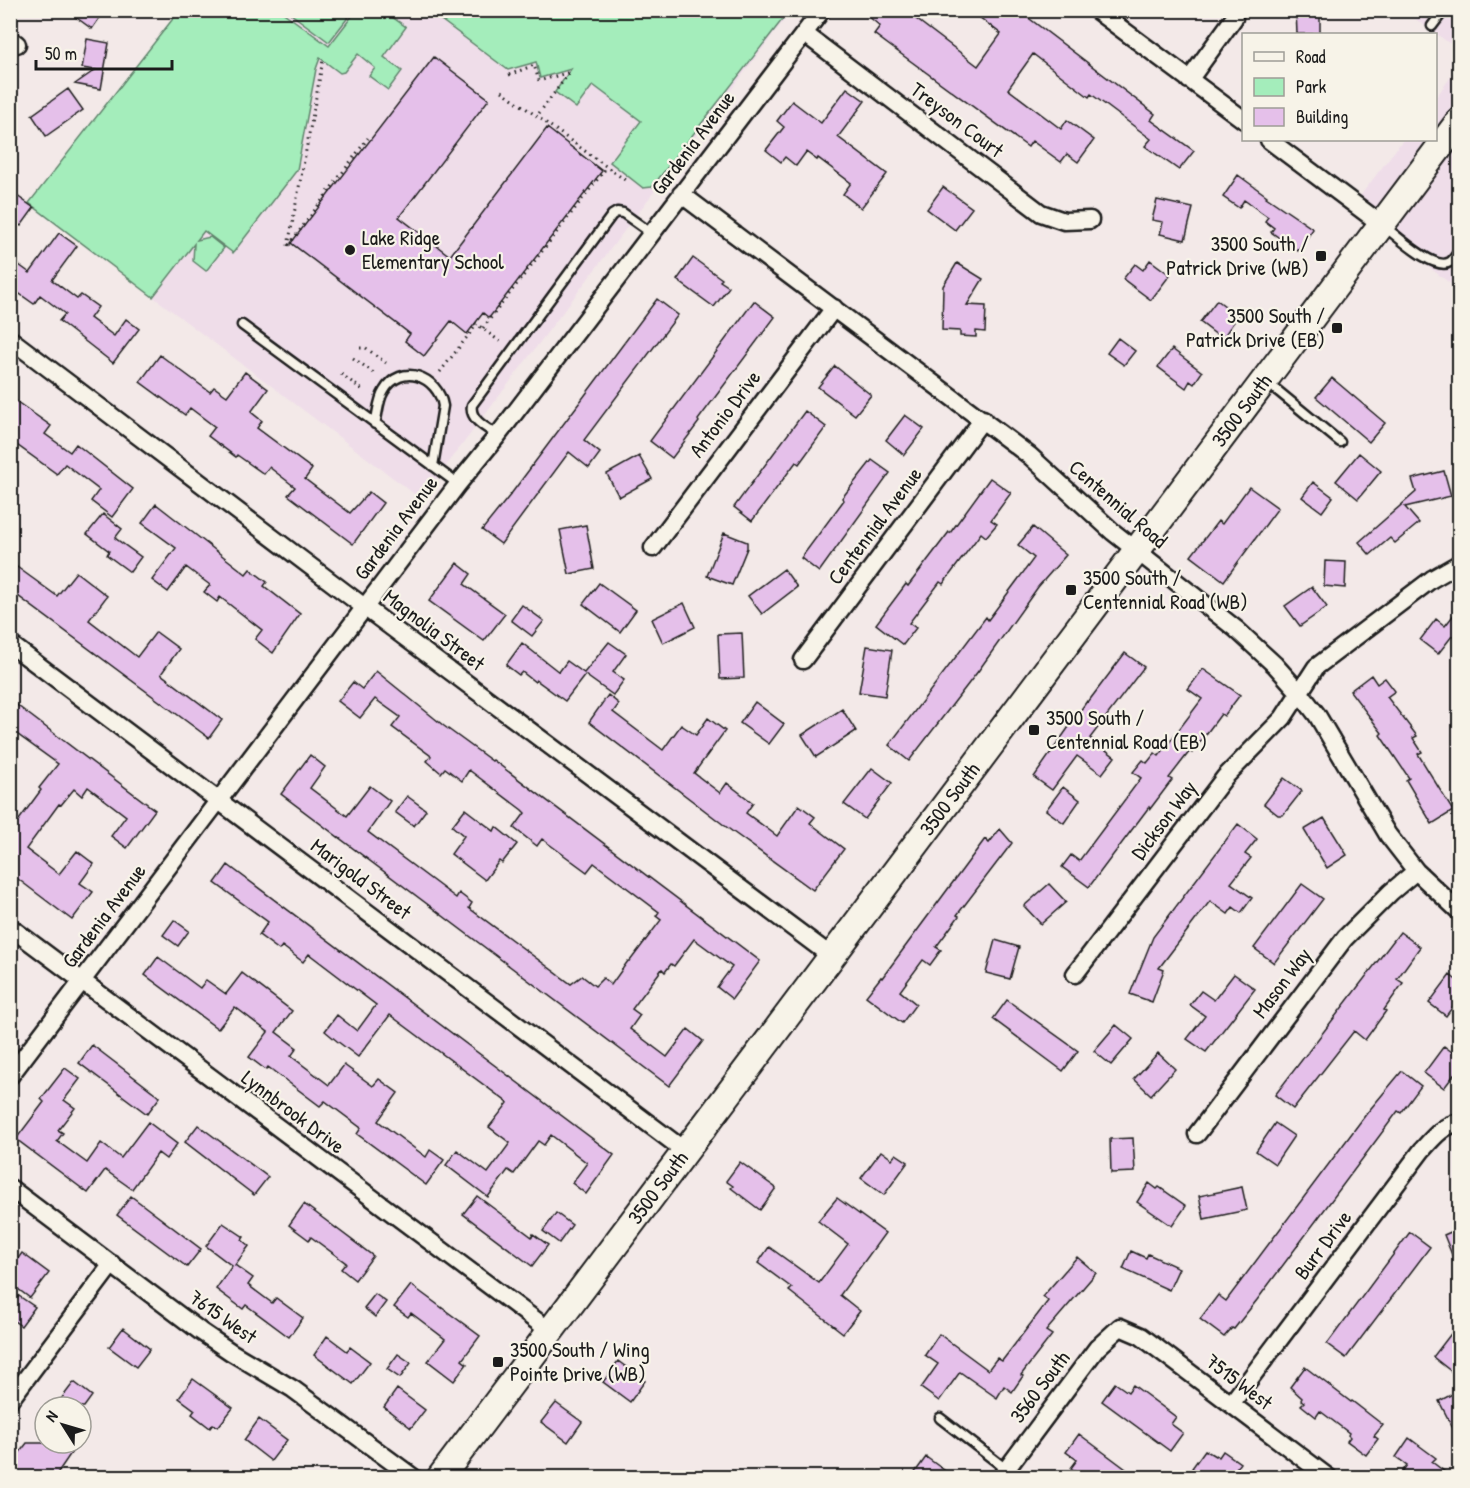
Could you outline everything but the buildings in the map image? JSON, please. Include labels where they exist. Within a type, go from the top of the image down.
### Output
[{"type":"main road","name":"3500 South","points":[[440,1478],[1460,120]]},
{"type":"street","name":"Gardenia Avenue","points":[[10,1077],[364,607],[822,10]]},
{"type":"street","points":[[1096,10],[1242,119]]},
{"type":"street","points":[[1189,80],[1234,18]]},
{"type":"street","name":"Treyson Court","points":[[805,34],[1041,213],[1064,221],[1090,220]]},
{"type":"street","points":[[1270,141],[1381,224]]},
{"type":"street","name":"Centennial Road","points":[[681,194],[1030,456],[1107,527],[1236,629],[1275,665],[1300,693],[1317,715],[1388,835],[1416,871],[1460,912]]},
{"type":"street","name":"Antonio Drive","points":[[653,548],[834,308]]},
{"type":"street","name":"Magnolia Street","points":[[10,339],[831,956]]},
{"type":"street","name":"Centennial Avenue","points":[[803,660],[982,419]]},
{"type":"street","name":"Dickson Way","points":[[1075,974],[1225,777],[1283,718],[1316,667],[1432,579],[1460,563]]},
{"type":"street","name":"Marigold Street","points":[[10,644],[686,1151]]},
{"type":"street","name":"Mason Way","points":[[1197,1134],[1346,938],[1391,892],[1416,871]]},
{"type":"street","name":"Lynnbrook Drive","points":[[10,927],[550,1331]]},
{"type":"street","name":"Burr Drive","points":[[1231,1404],[1422,1150],[1436,1135],[1452,1124],[1460,1122]]},
{"type":"street","name":"7615 West","points":[[10,1188],[200,1331],[293,1389],[414,1478]]},
{"type":"street","points":[[10,1400],[112,1264]]},
{"type":"street","name":"7515 West","points":[[1120,1327],[1141,1336],[1329,1478]]},
{"type":"street","name":"3560 South","points":[[1008,1475],[1097,1348],[1120,1327]]},
{"type":"lane","points":[[1432,26],[1444,10]]},
{"type":"lane","points":[[498,435],[473,417],[470,411],[472,405],[612,215],[617,212],[623,213],[651,233]]},
{"type":"lane","points":[[1381,224],[1427,259],[1440,264],[1450,262],[1460,250]]},
{"type":"lane","points":[[242,325],[458,484]]},
{"type":"lane","points":[[375,424],[381,398],[389,384],[403,376],[418,376],[433,384],[443,406],[433,466]]},
{"type":"lane","points":[[1265,380],[1340,442]]},
{"type":"lane","points":[[940,1418],[1008,1475]]},
{"type":"path","points":[[323,60],[288,246],[368,138]]},
{"type":"path","points":[[508,75],[534,65],[539,81],[570,72],[537,116]]},
{"type":"path","points":[[502,91],[625,180]]},
{"type":"path","points":[[483,328],[606,167]]},
{"type":"path","points":[[440,372],[476,324],[502,343]]},
{"type":"path","points":[[360,348],[366,348],[386,363]]},
{"type":"path","points":[[353,358],[377,375]]},
{"type":"path","points":[[341,374],[364,391]]},
{"type":"shaded area","name":"Lake Ridge Elementary School","points":[[179,11],[791,11],[421,499],[29,203]]},
{"type":"shaded area","points":[[1404,11],[1459,11],[1459,50]]},
{"type":"shaded area","points":[[1459,66],[1459,290],[1351,208],[1402,141],[1437,141],[1437,96]]},
{"type":"green space","points":[[179,11],[281,11],[329,46],[356,11],[390,11],[388,14],[406,27],[384,57],[402,71],[388,90],[369,76],[375,68],[358,54],[344,72],[340,73],[320,58],[297,170],[233,253],[204,231],[197,240],[210,237],[224,248],[206,271],[193,261],[194,244],[153,297],[29,203]]},
{"type":"green space","points":[[287,11],[353,11],[329,42]]},
{"type":"green space","points":[[429,11],[789,11],[652,187],[643,188],[610,162],[641,121],[593,85],[576,108],[555,92],[571,69],[540,78],[536,62],[508,70]]},
{"type":"place","name":"Lake Ridge Elementary School","points":[[350,250]]},
{"type":"place","name":"3500 South / Patrick Drive (WB)","points":[[1321,256]]},
{"type":"place","name":"3500 South / Patrick Drive (EB)","points":[[1337,328]]},
{"type":"place","name":"3500 South / Centennial Road (WB)","points":[[1071,590]]},
{"type":"place","name":"3500 South / Centennial Road (EB)","points":[[1034,730]]},
{"type":"place","name":"3500 South / Wing Pointe Drive (WB)","points":[[498,1362]]}]
